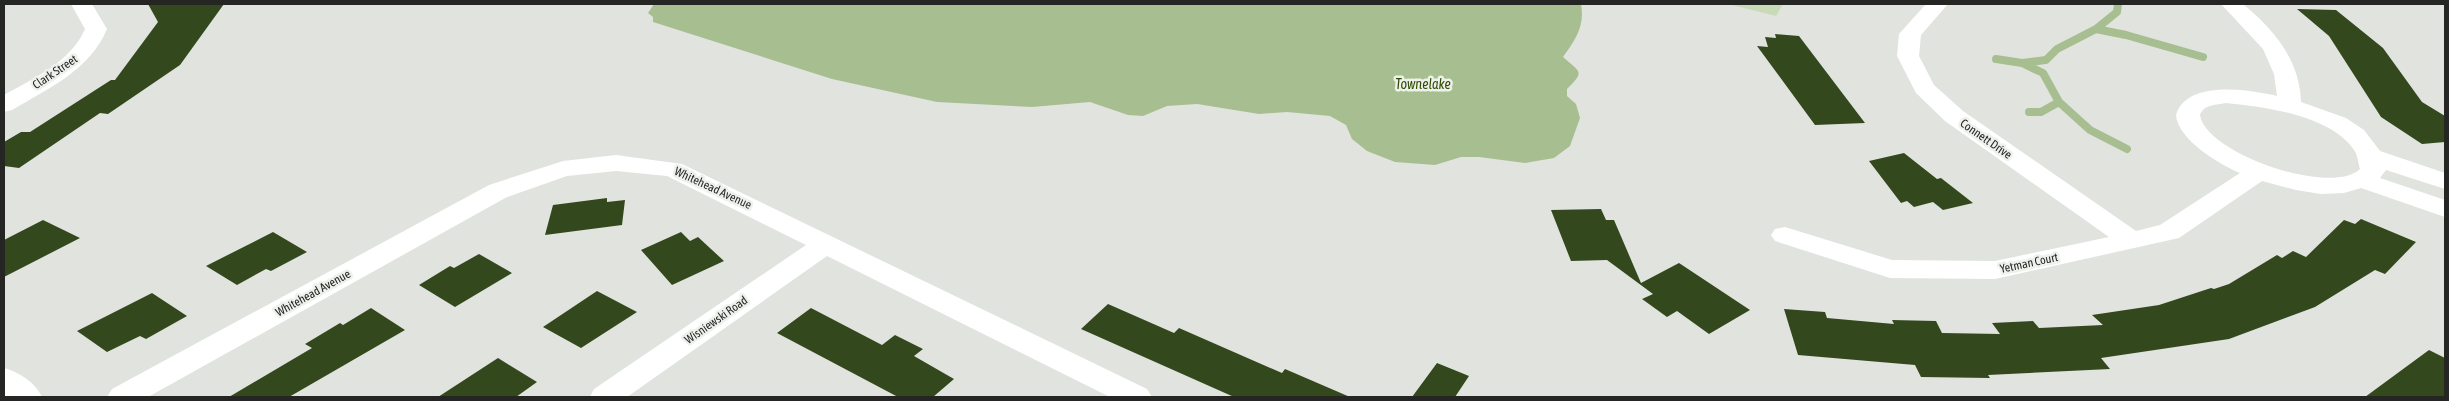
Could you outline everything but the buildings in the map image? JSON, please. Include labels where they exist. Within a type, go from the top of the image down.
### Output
[{"type":"street","name":"Clark Street","points":[[4,105],[70,64],[86,50],[93,40],[96,29],[82,4]]},
{"type":"street","name":"Connett Drive","points":[[1937,4],[1910,34],[1908,56],[1924,88],[1954,116],[2133,241]]},
{"type":"street","points":[[2231,4],[2257,26],[2277,51],[2290,89],[2289,104]]},
{"type":"street","points":[[2226,96],[2261,98],[2289,104],[2322,116],[2342,127],[2361,141],[2372,157],[2373,170],[2362,180],[2347,184],[2322,185],[2295,182],[2258,172],[2225,157],[2198,137],[2188,120],[2190,110],[2198,102],[2226,96]]},
{"type":"street","points":[[2372,157],[2445,182]]},
{"type":"street","name":"Whitehead Avenue","points":[[123,397],[498,191],[563,169],[616,162],[673,169],[1136,397]]},
{"type":"street","name":"Yetman Court","points":[[1785,235],[1890,269],[1995,270],[2169,232],[2258,172]]},
{"type":"street","points":[[2362,180],[2445,209]]},
{"type":"street","name":"Wisniewski Road","points":[[605,397],[826,244]]},
{"type":"street","points":[[4,379],[27,397]]},
{"type":"shaded area","points":[[1728,4],[1783,4],[1776,16]]},
{"type":"water","name":"Townelake","points":[[654,4],[1581,4],[1582,19],[1578,32],[1563,57],[1578,72],[1576,79],[1567,89],[1567,96],[1576,104],[1580,118],[1570,146],[1554,158],[1525,163],[1479,157],[1461,157],[1435,165],[1395,162],[1367,151],[1352,139],[1346,125],[1330,116],[1287,112],[1259,114],[1197,104],[1167,106],[1143,116],[1128,115],[1090,102],[1032,107],[937,102],[832,79],[653,22],[653,17],[648,13]]},
{"type":"waterway","points":[[2096,29],[2117,12],[2118,4]]},
{"type":"waterway","points":[[2022,63],[2046,60],[2057,49],[2096,29]]},
{"type":"waterway","points":[[2096,29],[2126,35],[2203,57]]},
{"type":"waterway","points":[[1996,59],[2022,63]]},
{"type":"waterway","points":[[2022,63],[2043,73],[2059,102]]},
{"type":"waterway","points":[[2029,112],[2041,112],[2059,102]]},
{"type":"waterway","points":[[2059,102],[2090,130],[2127,149]]}]
